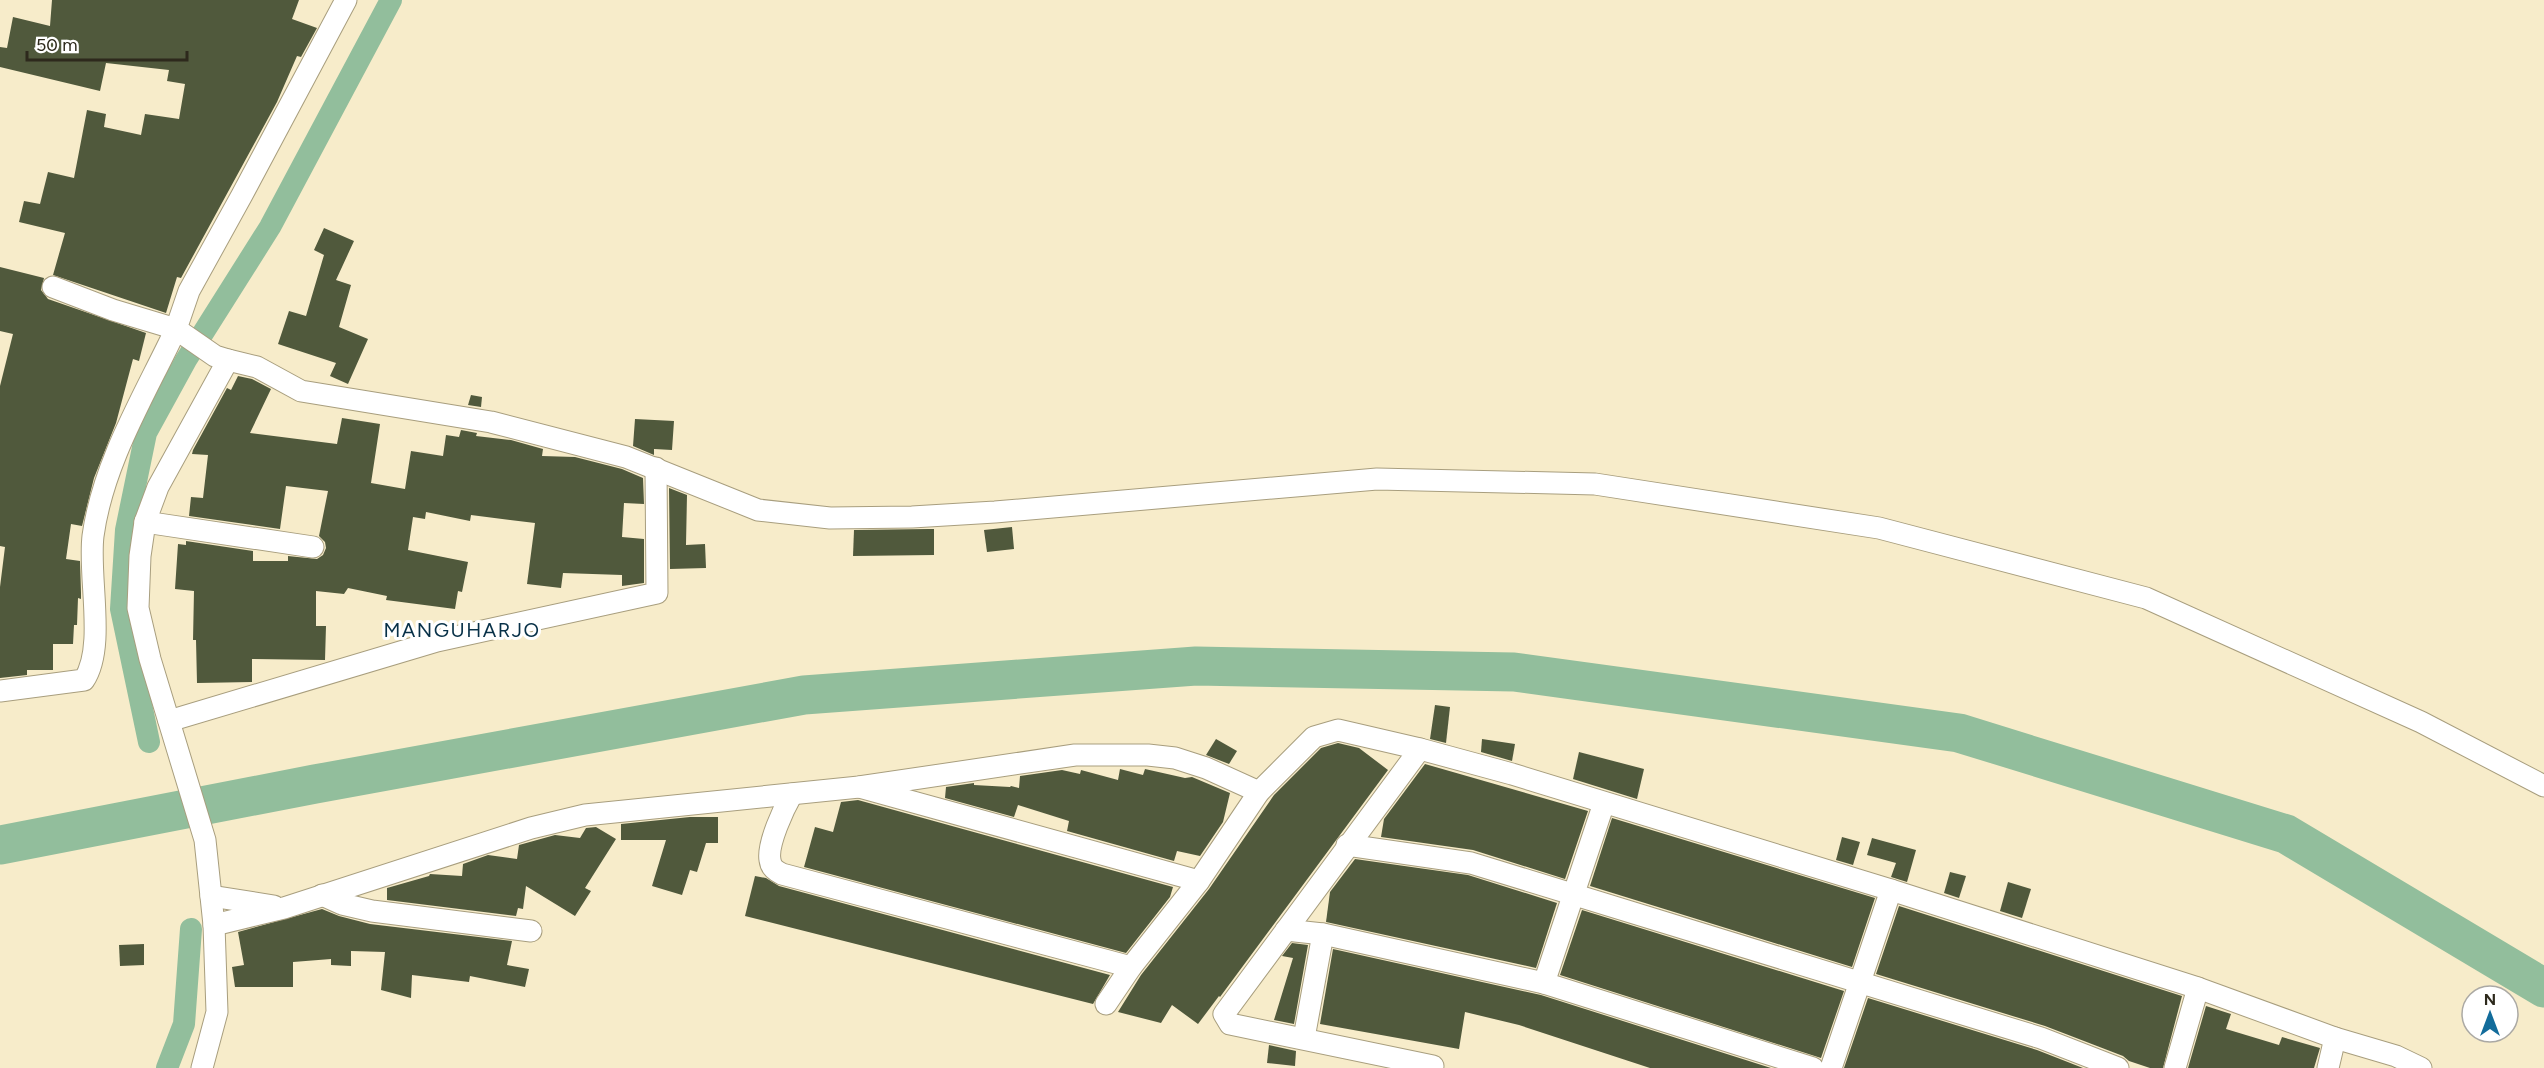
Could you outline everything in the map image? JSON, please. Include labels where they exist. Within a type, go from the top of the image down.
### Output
[{"type":"street","points":[[0,691],[84,680],[90,672],[96,650],[93,536],[108,477],[132,420],[182,332],[189,291],[340,2]]},
{"type":"street","points":[[53,287],[113,310],[182,332],[221,358],[257,367],[301,391],[491,422],[626,457],[758,510],[830,518],[912,517],[1377,479],[1595,484],[1879,528],[2146,598],[2421,722],[2544,786]]},
{"type":"street","points":[[202,1068],[217,1012],[214,925],[205,840],[150,659],[138,608],[140,556],[145,522],[158,487],[221,358]]},
{"type":"street","points":[[169,721],[436,641],[657,592],[656,468]]},
{"type":"street","points":[[145,522],[313,547]]},
{"type":"street","points":[[1106,1004],[1131,967],[1199,881],[1259,792],[1314,737],[1338,730],[1420,749],[1604,802],[1891,890],[2198,988],[2335,1038],[2396,1056],[2421,1068]]},
{"type":"street","points":[[1420,749],[1224,1014],[1230,1024],[1433,1066]]},
{"type":"street","points":[[214,925],[284,908],[531,828],[585,815],[859,787],[1075,755],[1137,755],[1175,758],[1259,792]]},
{"type":"street","points":[[859,787],[1199,881]]},
{"type":"street","points":[[792,794],[778,819],[769,860],[774,869],[782,874],[1131,967]]},
{"type":"street","points":[[1544,983],[1604,802]]},
{"type":"street","points":[[1347,845],[1471,863],[2041,1038],[2118,1068]]},
{"type":"street","points":[[1831,1068],[1891,890]]},
{"type":"street","points":[[322,895],[342,904],[372,911],[531,931]]},
{"type":"street","points":[[211,896],[284,908]]},
{"type":"street","points":[[1286,930],[1323,934],[1544,983],[1813,1068]]},
{"type":"street","points":[[1304,1038],[1323,934]]},
{"type":"street","points":[[2175,1068],[2198,988]]},
{"type":"street","points":[[2328,1068],[2335,1038]]},
{"type":"building","points":[[52,0],[299,0],[292,19],[317,28],[301,57],[297,56],[277,102],[181,278],[177,277],[166,313],[53,275],[65,233],[19,222],[24,201],[40,204],[48,172],[74,178],[87,110],[106,114],[104,127],[141,135],[145,114],[179,119],[185,84],[167,81],[169,70],[106,63],[100,91],[0,67],[0,47],[7,48],[13,17],[50,26]]},
{"type":"building","points":[[324,228],[354,241],[336,280],[351,285],[339,327],[368,339],[348,384],[330,376],[336,363],[278,344],[289,311],[306,316],[324,255],[314,250]]},
{"type":"building","points":[[0,267],[44,278],[41,290],[48,299],[146,333],[139,361],[133,359],[116,423],[94,478],[82,526],[71,524],[66,559],[80,561],[81,593],[81,599],[78,598],[77,625],[74,625],[73,644],[53,644],[53,670],[27,670],[27,675],[0,678],[0,587],[5,547],[0,546],[0,386],[13,334],[0,331]]},
{"type":"building","points":[[238,376],[252,379],[271,389],[250,433],[337,444],[342,418],[380,424],[371,483],[405,489],[411,451],[443,456],[446,435],[459,437],[461,430],[477,433],[476,436],[511,440],[543,449],[542,456],[575,457],[622,469],[643,478],[644,504],[624,503],[622,537],[644,539],[644,583],[622,586],[622,575],[563,573],[561,588],[527,584],[535,523],[471,515],[470,521],[426,512],[425,519],[413,517],[408,550],[468,562],[462,592],[458,591],[455,609],[386,600],[387,596],[348,588],[344,594],[316,591],[316,626],[326,626],[325,660],[252,659],[252,682],[197,683],[196,640],[193,640],[194,591],[175,589],[178,544],[186,545],[186,541],[253,551],[253,561],[288,561],[288,556],[317,559],[323,555],[326,548],[325,542],[319,536],[328,491],[286,486],[280,529],[189,516],[191,497],[203,498],[208,455],[192,454],[193,450],[227,388],[231,390]]},
{"type":"building","points":[[471,395],[482,397],[481,407],[468,405]]},
{"type":"building","points":[[635,419],[674,421],[672,450],[654,449],[654,455],[633,446]]},
{"type":"building","points":[[669,488],[687,495],[686,545],[705,544],[706,568],[670,569]]},
{"type":"building","points":[[1012,527],[1014,549],[987,552],[984,530]]},
{"type":"building","points":[[934,529],[934,555],[853,556],[854,530]]},
{"type":"building","points":[[1435,705],[1450,707],[1446,743],[1430,739]]},
{"type":"building","points":[[1216,739],[1237,751],[1229,764],[1206,755]]},
{"type":"building","points":[[1482,739],[1515,744],[1512,761],[1481,752]]},
{"type":"building","points":[[1338,743],[1359,748],[1388,770],[1198,1024],[1172,1005],[1161,1023],[1118,1012],[1141,975],[1209,889],[1274,795],[1321,748]]},
{"type":"building","points":[[1579,752],[1644,769],[1637,799],[1573,779]]},
{"type":"building","points":[[1425,764],[1588,811],[1565,879],[1473,850],[1381,837],[1384,819]]},
{"type":"building","points":[[1120,769],[1143,775],[1145,769],[1185,778],[1192,777],[1230,793],[1223,822],[1200,856],[1177,851],[1174,861],[1067,831],[1069,821],[1018,805],[1014,817],[945,798],[946,787],[974,783],[974,785],[1019,788],[1020,776],[1062,770],[1080,774],[1081,770],[1118,780]]},
{"type":"building","points":[[858,800],[1173,887],[1170,897],[1126,953],[804,867],[815,827],[833,832],[841,802]]},
{"type":"building","points":[[690,817],[718,817],[718,843],[706,843],[697,872],[690,870],[682,895],[652,886],[666,840],[621,840],[621,824]]},
{"type":"building","points":[[1612,818],[1875,898],[1852,967],[1590,886]]},
{"type":"building","points":[[596,827],[616,839],[585,888],[591,891],[575,916],[526,886],[523,909],[518,908],[516,916],[387,900],[387,888],[430,874],[462,876],[463,864],[488,855],[517,859],[519,845],[555,835],[580,838],[586,828]]},
{"type":"building","points":[[1842,837],[1860,842],[1853,865],[1836,860]]},
{"type":"building","points":[[1872,838],[1916,850],[1907,882],[1891,877],[1896,863],[1867,855]]},
{"type":"building","points":[[1355,859],[1468,875],[1557,903],[1536,968],[1326,922],[1330,892]]},
{"type":"building","points":[[1950,872],[1966,876],[1959,898],[1944,893]]},
{"type":"building","points":[[755,876],[766,878],[779,886],[1110,975],[1093,1004],[745,916]]},
{"type":"building","points":[[2008,882],[2031,889],[2022,918],[2000,911]]},
{"type":"building","points":[[1899,906],[2182,996],[2163,1068],[2150,1068],[2045,1026],[1876,974]]},
{"type":"building","points":[[322,909],[370,924],[512,941],[507,965],[529,969],[525,987],[470,976],[469,982],[412,975],[411,998],[381,990],[385,952],[351,951],[351,966],[331,965],[331,959],[293,962],[293,987],[235,987],[232,967],[244,965],[238,932]]},
{"type":"building","points":[[1582,910],[1844,991],[1821,1058],[1560,975]]},
{"type":"building","points":[[1292,943],[1308,945],[1294,1024],[1274,1020],[1293,958],[1282,956]]},
{"type":"building","points":[[144,944],[144,965],[120,966],[119,945]]},
{"type":"building","points":[[1333,949],[1541,995],[1771,1068],[1650,1068],[1519,1025],[1465,1012],[1459,1049],[1320,1024]]},
{"type":"building","points":[[1868,998],[2037,1050],[2083,1068],[1844,1068]]},
{"type":"building","points":[[2206,1006],[2231,1014],[2226,1029],[2279,1045],[2282,1037],[2320,1048],[2314,1068],[2188,1068]]},
{"type":"building","points":[[1269,1045],[1296,1051],[1295,1066],[1267,1063]]},
{"type":"waterway","points":[[149,742],[121,609],[126,530],[146,433],[186,360],[270,227],[391,0]]},
{"type":"waterway","points":[[0,845],[315,784],[804,695],[1196,666],[1514,672],[1959,733],[2286,834],[2544,988]]},
{"type":"waterway","points":[[167,1068],[184,1024],[191,929]]},
{"type":"district","name":"MANGUHARJO","points":[[462,630]]}]
